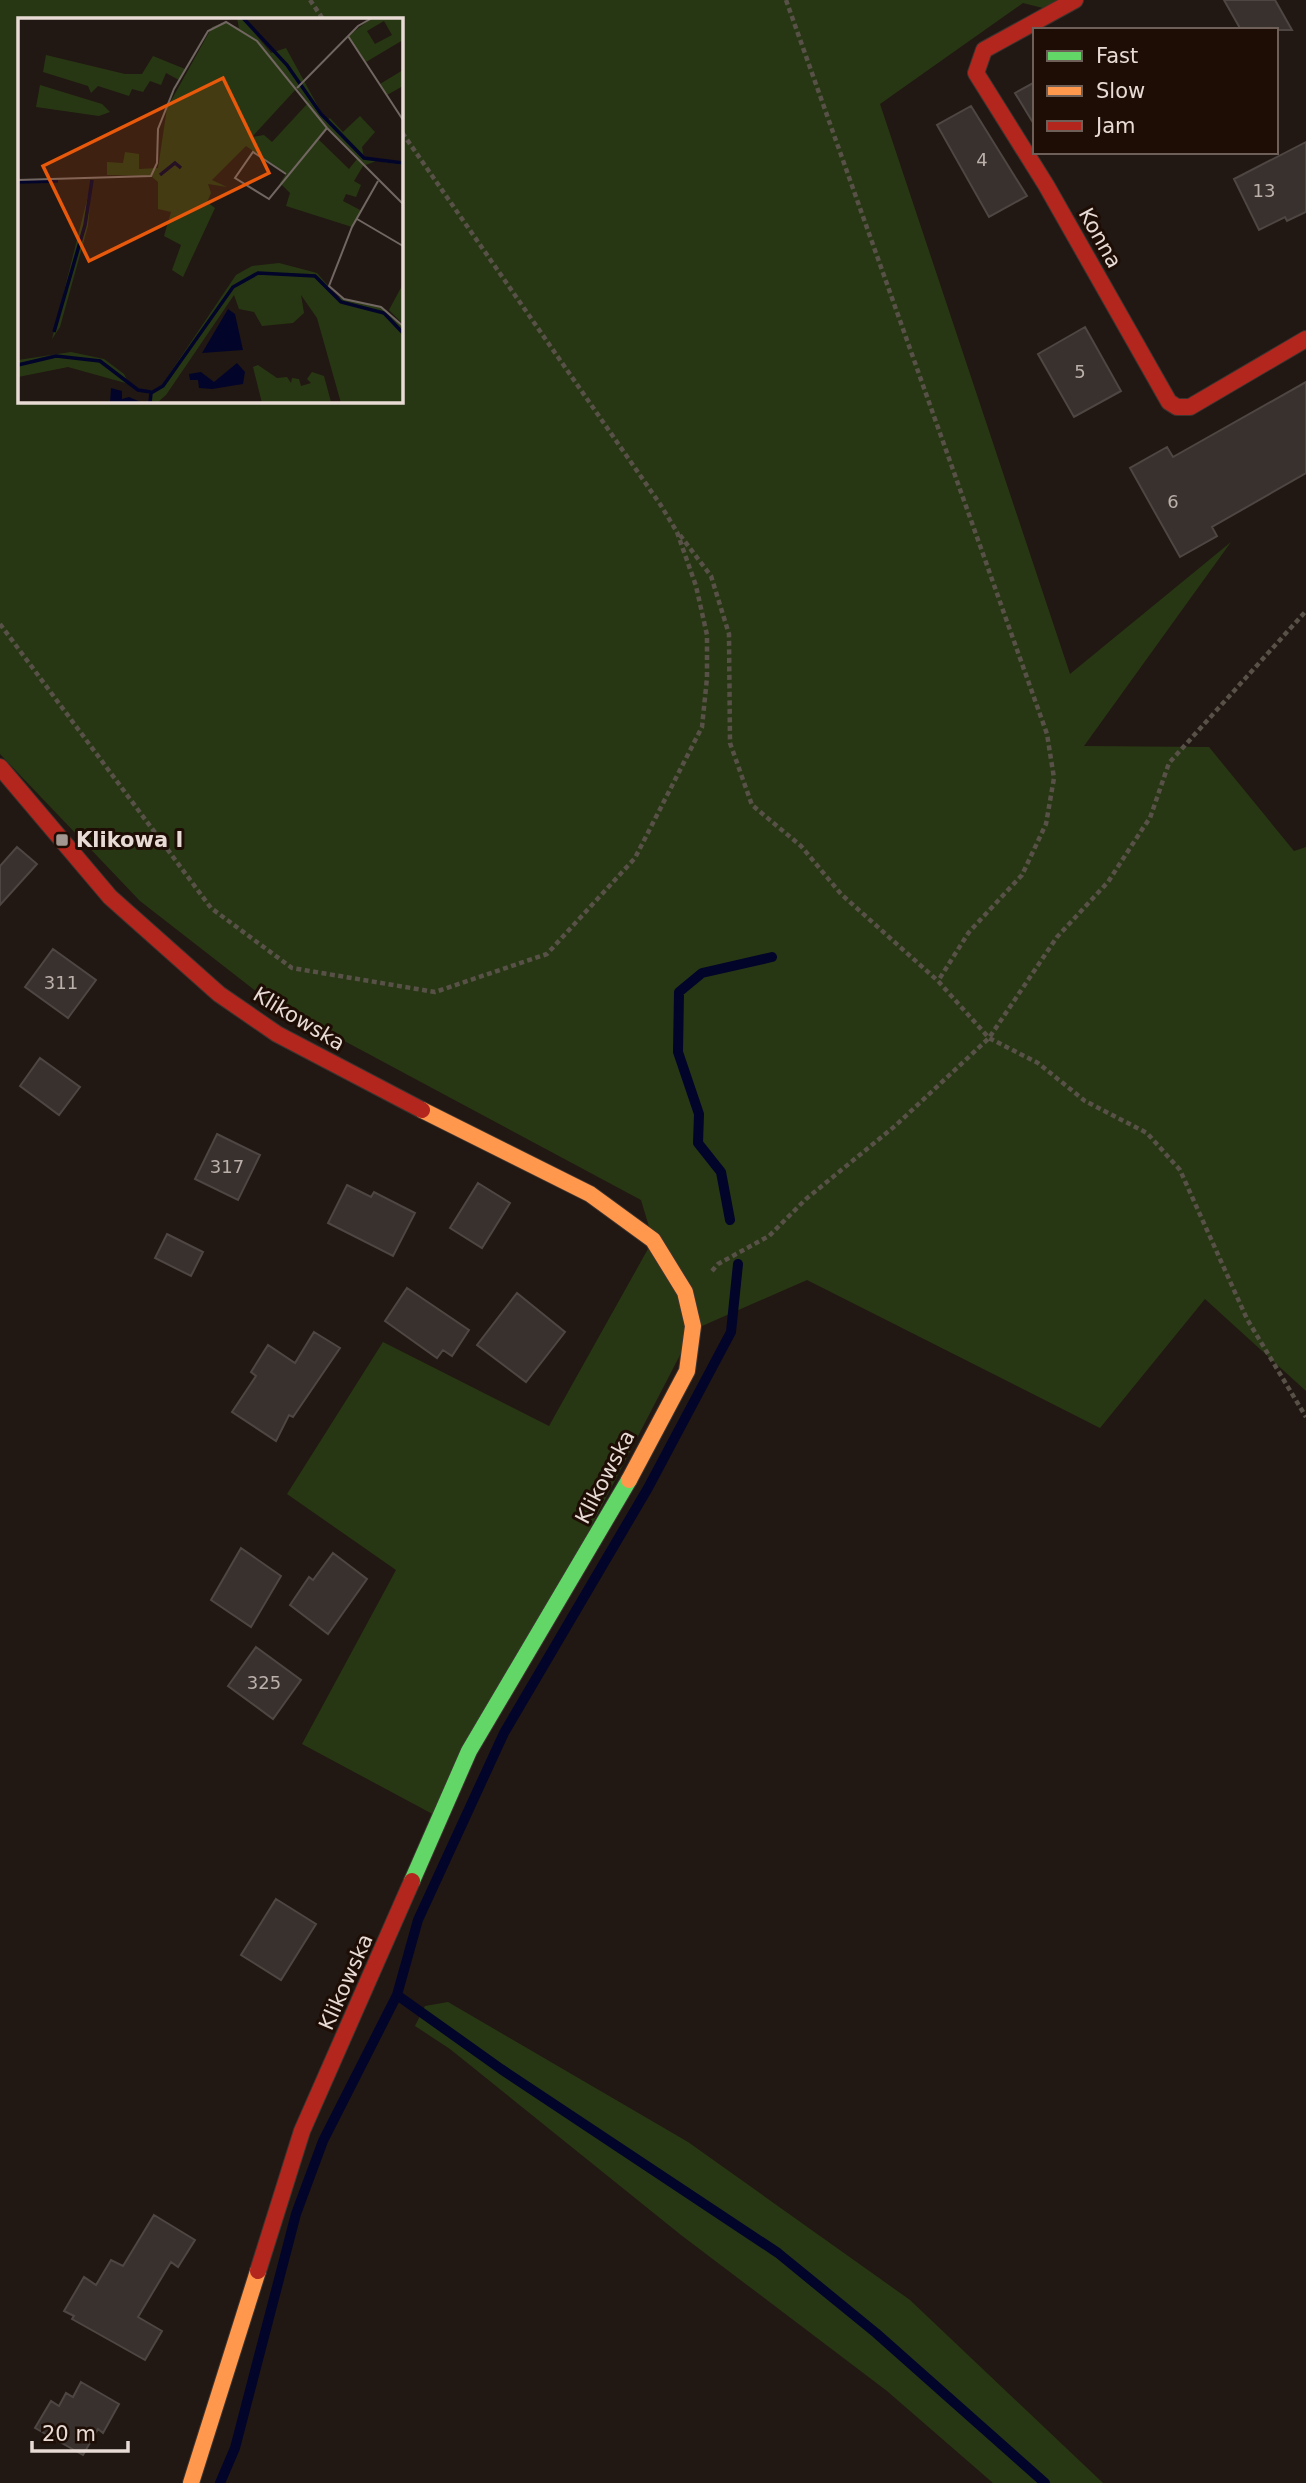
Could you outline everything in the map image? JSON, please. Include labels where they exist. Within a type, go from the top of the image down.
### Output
[{"type":"street","name":"Konna","points":[[1076,0],[984,50],[976,73],[1046,185],[1169,402],[1177,407],[1190,407],[1306,339]]},
{"type":"street","name":"Klikowska","points":[[0,768],[110,897],[219,994],[277,1034],[371,1085],[545,1169],[590,1194],[653,1240],[680,1283],[693,1326],[687,1371],[617,1503],[469,1751],[302,2131],[191,2483]]},
{"type":"path","points":[[310,0],[322,18]]},
{"type":"path","points":[[786,0],[1047,734],[1054,778],[1046,824],[1022,875],[969,932],[938,981]]},
{"type":"path","points":[[402,132],[677,532],[711,576],[729,634],[730,743],[752,805],[801,846],[841,894],[938,981],[989,1038],[1038,1063],[1085,1101],[1147,1133],[1180,1170],[1248,1320],[1306,1417]]},
{"type":"path","points":[[0,624],[211,908],[292,968],[435,992],[547,954],[635,858],[702,727],[708,678],[707,635],[696,586],[677,532]]},
{"type":"path","points":[[687,1302],[718,1264],[769,1236],[806,1199],[895,1126],[989,1038],[1057,937],[1108,882],[1143,828],[1169,763],[1306,611]]},
{"type":"green space","points":[[0,0],[1075,0],[1055,11],[1023,3],[880,104],[1070,674],[1231,542],[1084,746],[1209,747],[1294,851],[1306,847],[1306,1391],[1205,1299],[1100,1428],[807,1280],[693,1330],[440,1818],[302,1744],[396,1570],[287,1494],[383,1342],[549,1426],[653,1240],[641,1200],[266,999],[140,901],[0,754]]},
{"type":"green space","points":[[448,2002],[688,2142],[910,2300],[1103,2483],[993,2483],[887,2391],[681,2235],[450,2049],[415,2026],[425,2006]]},
{"type":"building","points":[[1224,0],[1275,0],[1292,30],[1278,28],[1240,28]]},
{"type":"building","points":[[1033,83],[1033,123],[1015,93]]},
{"type":"building","points":[[971,106],[1027,196],[989,217],[937,125]]},
{"type":"building","points":[[1306,142],[1306,212],[1287,221],[1285,217],[1259,230],[1234,179]]},
{"type":"building","points":[[1085,327],[1121,391],[1074,417],[1038,354]]},
{"type":"building","points":[[1306,382],[1306,473],[1212,527],[1217,536],[1180,557],[1130,468],[1167,447],[1173,457]]},
{"type":"building","points":[[17,847],[37,864],[0,905],[0,866]]},
{"type":"building","points":[[53,949],[96,980],[68,1018],[25,987]]},
{"type":"building","points":[[40,1058],[80,1087],[59,1115],[20,1086]]},
{"type":"building","points":[[217,1134],[260,1155],[238,1200],[195,1179]]},
{"type":"building","points":[[478,1183],[510,1203],[482,1248],[450,1228]]},
{"type":"building","points":[[347,1185],[371,1197],[374,1192],[415,1213],[393,1256],[328,1223]]},
{"type":"building","points":[[167,1234],[203,1252],[191,1276],[155,1258]]},
{"type":"building","points":[[407,1288],[469,1330],[452,1356],[443,1350],[437,1358],[385,1321]]},
{"type":"building","points":[[517,1293],[565,1332],[526,1382],[477,1345]]},
{"type":"building","points":[[314,1332],[340,1348],[293,1417],[289,1415],[276,1441],[232,1412],[256,1376],[251,1372],[268,1345],[295,1363]]},
{"type":"building","points":[[241,1548],[281,1576],[251,1627],[211,1600]]},
{"type":"building","points":[[333,1553],[367,1579],[328,1634],[290,1605],[309,1577],[313,1580]]},
{"type":"building","points":[[256,1647],[301,1680],[273,1719],[228,1686]]},
{"type":"building","points":[[276,1899],[316,1924],[281,1980],[241,1955]]},
{"type":"building","points":[[154,2215],[195,2240],[178,2267],[171,2262],[138,2317],[162,2331],[145,2360],[72,2319],[74,2316],[64,2311],[84,2277],[96,2285],[111,2260],[123,2266]]},
{"type":"building","points":[[81,2382],[119,2404],[103,2433],[98,2429],[83,2455],[35,2428],[51,2401],[59,2406],[66,2393],[73,2397]]},
{"type":"waterway","points":[[730,1220],[721,1172],[698,1143],[699,1114],[678,1052],[679,992],[702,973],[772,957]]},
{"type":"waterway","points":[[397,1995],[418,1920],[504,1733],[648,1488],[731,1332],[738,1264]]},
{"type":"waterway","points":[[220,2483],[235,2448],[296,2214],[323,2141],[397,1995],[501,2069],[778,2253],[876,2333],[1045,2483]]},
{"type":"traffic: fast","points":[[412,1881],[469,1751],[629,1480]]},
{"type":"traffic: slow","points":[[422,1110],[590,1194],[653,1240],[685,1292],[693,1326],[687,1371],[629,1480]]},
{"type":"traffic: slow","points":[[191,2483],[258,2271]]},
{"type":"traffic: jam","points":[[1075,0],[984,50],[976,73],[1046,185],[1169,402],[1177,407],[1190,407],[1306,339]]},
{"type":"traffic: jam","points":[[0,767],[110,897],[219,994],[277,1034],[422,1110]]},
{"type":"traffic: jam","points":[[258,2271],[302,2131],[412,1881]]},
{"type":"place","name":"Klikowa I","points":[[62,840]]}]
